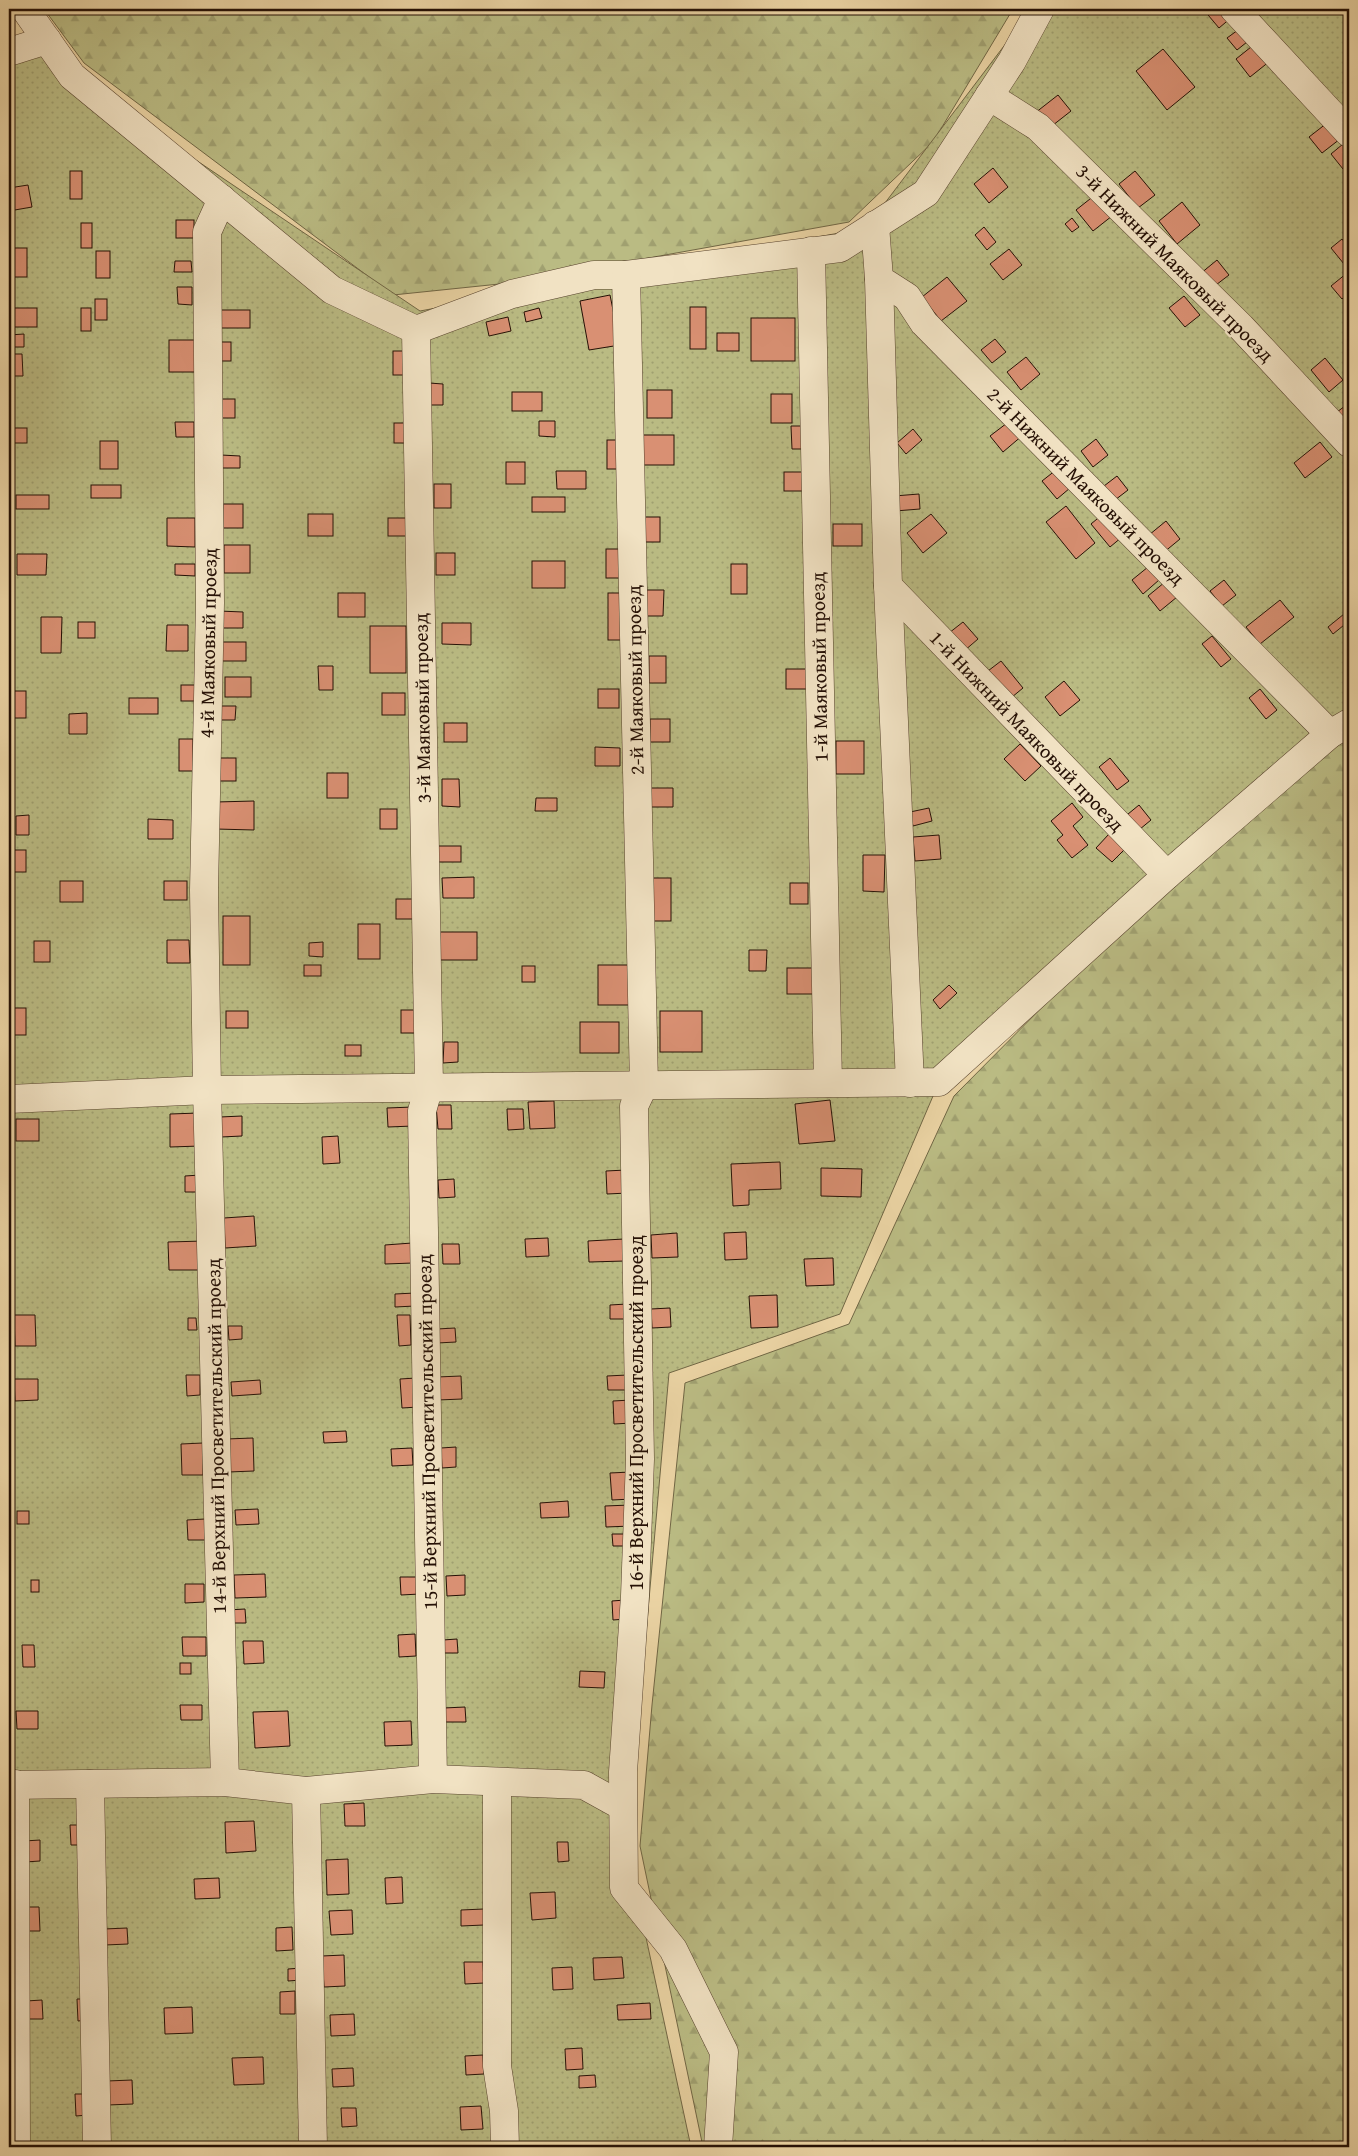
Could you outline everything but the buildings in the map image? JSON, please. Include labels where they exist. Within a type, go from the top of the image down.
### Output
[{"type":"street","points":[[25,9],[72,76],[332,290],[416,330],[512,294],[594,275],[626,275],[840,248],[926,193],[1012,61],[1040,9]]},
{"type":"street","points":[[1234,9],[1349,133]]},
{"type":"street","points":[[9,52],[46,40]]},
{"type":"street","name":"3-й Нижний Маяковый проезд","points":[[989,96],[1038,127],[1241,327],[1349,443]]},
{"type":"street","name":"4-й Маяковый проезд","points":[[207,1090],[204,890],[210,594],[207,232],[222,199]]},
{"type":"street","points":[[875,225],[879,279],[888,586],[910,1083]]},
{"type":"street","name":"1-й Маяковый проезд","points":[[811,251],[828,1083]]},
{"type":"street","name":"2-й Маяковый проезд","points":[[626,275],[644,1085]]},
{"type":"street","name":"2-й Нижний Маяковый проезд","points":[[879,279],[907,297],[924,322],[1340,728]]},
{"type":"street","name":"3-й Маяковый проезд","points":[[416,330],[429,1086]]},
{"type":"street","name":"1-й Нижний Маяковый проезд","points":[[888,586],[1167,875]]},
{"type":"street","points":[[9,1098],[207,1090],[429,1086],[939,1082],[1167,875],[1340,728]]},
{"type":"street","name":"16-й Верхний Просветительский проезд","points":[[644,1085],[634,1106],[640,1459],[634,1615],[623,1772],[624,1888],[673,1949],[724,2052],[718,2147]]},
{"type":"street","name":"15-й Верхний Просветительский проезд","points":[[429,1086],[422,1111],[433,1779]]},
{"type":"street","name":"14-й Верхний Просветительский проезд","points":[[207,1090],[225,1782]]},
{"type":"street","points":[[16,2147],[12,1784],[225,1782],[306,1791],[433,1779],[584,1785],[622,1806]]},
{"type":"street","points":[[496,1783],[497,2066],[504,2112],[505,2147]]},
{"type":"street","points":[[90,1784],[97,2147]]},
{"type":"street","points":[[306,1791],[313,2147]]},
{"type":"green space","points":[[44,9],[1013,9],[933,142],[849,222],[509,283],[393,295],[84,63]]},
{"type":"green space","points":[[1032,9],[1349,9],[1349,718],[939,1082],[840,1314],[669,1373],[627,1849],[691,2147],[9,2147],[9,60],[34,51],[420,311],[866,228]]},
{"type":"green space","points":[[1349,733],[1349,2147],[703,2147],[640,1846],[652,1705],[685,1383],[849,1324],[954,1096],[1076,973]]}]
